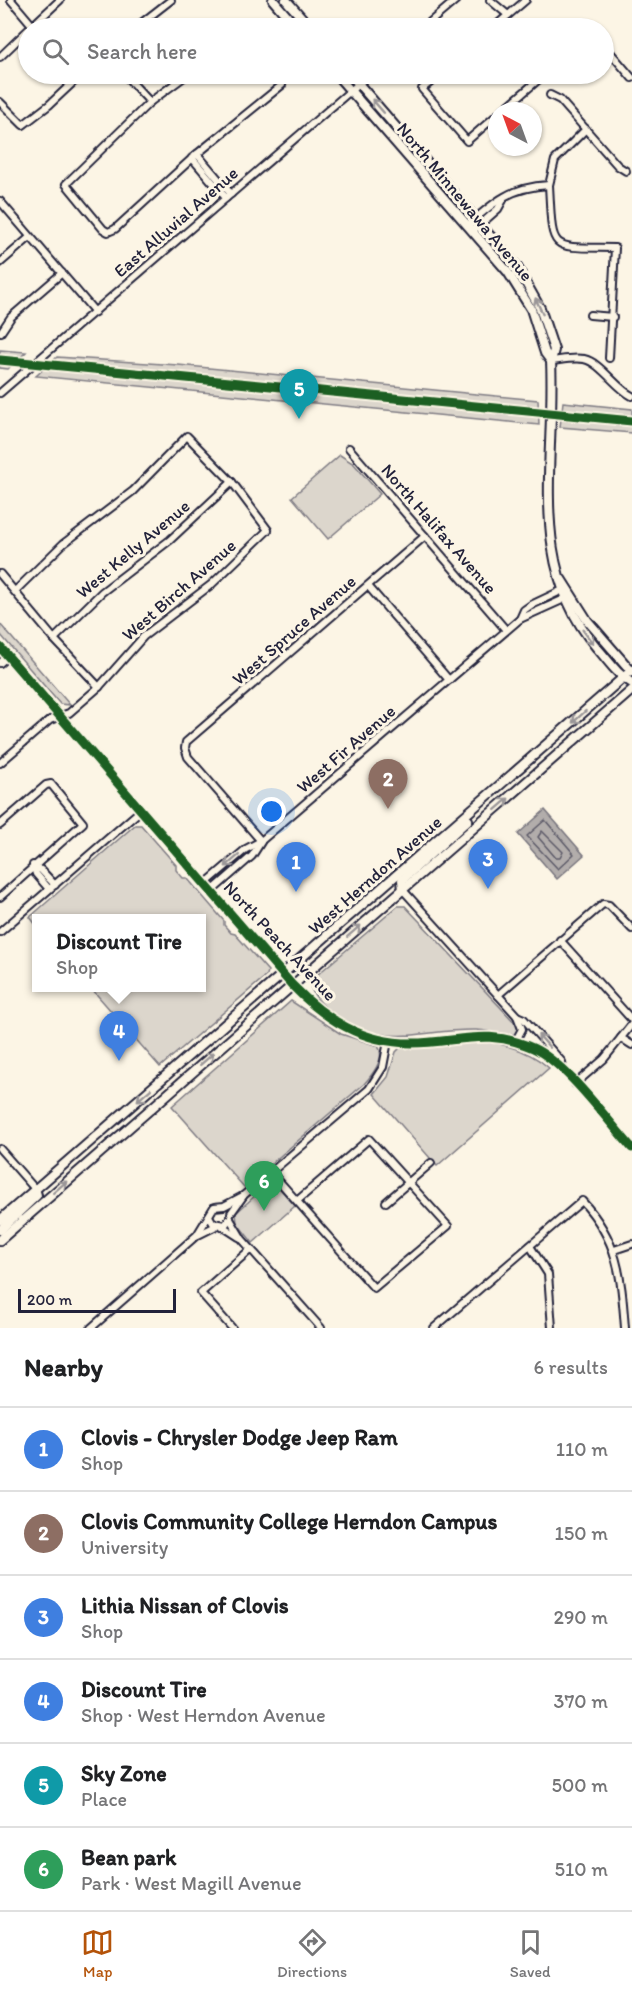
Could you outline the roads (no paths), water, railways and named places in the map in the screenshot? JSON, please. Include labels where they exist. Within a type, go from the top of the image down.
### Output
[{"type":"main road","points":[[273,0],[288,18]]},
{"type":"main road","points":[[286,0],[302,18]]},
{"type":"main road","name":"North Minnewawa Avenue","points":[[345,84],[470,228],[520,290],[531,309],[551,362]]},
{"type":"main road","name":"North Minnewawa Avenue","points":[[358,84],[517,267],[535,297],[554,350],[551,362]]},
{"type":"main road","points":[[551,362],[548,519],[552,548],[568,598],[591,642],[623,678],[632,683]]},
{"type":"main road","points":[[568,598],[632,671]]},
{"type":"main road","name":"West Herndon Avenue","points":[[0,1220],[632,671]]},
{"type":"main road","name":"West Herndon Avenue","points":[[0,1240],[632,690]]},
{"type":"main road","points":[[403,890],[402,880],[458,831],[484,800]]},
{"type":"main road","points":[[0,1230],[32,1202],[36,1195],[35,1190]]},
{"type":"street","points":[[11,0],[24,18]]},
{"type":"street","points":[[41,18],[60,0]]},
{"type":"street","points":[[148,18],[171,0]]},
{"type":"street","points":[[435,18],[456,0]]},
{"type":"street","points":[[490,0],[500,3],[508,15]]},
{"type":"street","points":[[505,18],[526,0]]},
{"type":"street","points":[[0,57],[18,40]]},
{"type":"street","points":[[614,58],[632,78]]},
{"type":"street","points":[[0,102],[23,125],[71,84]]},
{"type":"street","points":[[133,84],[150,102]]},
{"type":"street","points":[[174,84],[150,102],[66,184],[108,232],[138,209],[194,156],[282,84]]},
{"type":"street","name":"East Alluvial Avenue","points":[[0,393],[358,84]]},
{"type":"street","points":[[428,84],[422,89],[467,141],[488,123]]},
{"type":"street","points":[[512,102],[533,84]]},
{"type":"street","points":[[549,95],[560,100],[618,166],[626,171]]},
{"type":"street","points":[[585,129],[555,160],[549,185],[552,234],[557,243],[567,247],[615,248],[609,358]]},
{"type":"street","points":[[194,156],[229,196]]},
{"type":"street","points":[[470,228],[498,209],[503,200],[518,189],[549,185]]},
{"type":"street","points":[[0,201],[95,312]]},
{"type":"street","points":[[0,263],[30,237]]},
{"type":"street","points":[[1,332],[11,317],[62,273]]},
{"type":"street","points":[[590,315],[613,317]]},
{"type":"street","points":[[551,362],[581,359],[591,362],[615,385],[632,396]]},
{"type":"street","points":[[15,591],[63,544],[134,491],[188,436],[232,482]]},
{"type":"street","name":"North Halifax Avenue","points":[[349,448],[506,630]]},
{"type":"street","name":"West Birch Avenue","points":[[0,763],[50,720],[69,713],[99,687],[144,636],[212,584],[268,530],[232,482]]},
{"type":"street","name":"West Kelly Avenue","points":[[54,639],[102,592],[170,540],[232,482]]},
{"type":"street","name":"West Spruce Avenue","points":[[261,841],[188,757],[184,748],[188,740],[425,536]]},
{"type":"street","points":[[0,574],[54,639],[99,687]]},
{"type":"street","points":[[368,586],[449,680]]},
{"type":"street","points":[[520,619],[524,610],[531,605],[565,589]]},
{"type":"street","points":[[520,619],[568,598]]},
{"type":"street","name":"West Fir Avenue","points":[[205,884],[246,849],[261,841],[520,619]]},
{"type":"street","points":[[0,663],[3,652]]},
{"type":"street","name":"North Peach Avenue","points":[[3,652],[292,985],[315,1008],[342,1026],[365,1037],[388,1041],[413,1043],[478,1035],[516,1042],[549,1058],[563,1070],[632,1148]]},
{"type":"street","points":[[0,825],[46,785],[51,784],[82,818],[83,823],[62,845],[33,865],[0,897]]},
{"type":"street","points":[[0,932],[141,810]]},
{"type":"street","name":"West Fir Avenue","points":[[212,891],[252,856],[261,841]]},
{"type":"street","points":[[33,865],[41,870],[52,887]]},
{"type":"street","name":"North Peach Avenue","points":[[403,890],[517,1016],[524,1019],[562,1062],[563,1070]]},
{"type":"street","points":[[498,995],[560,940],[606,904],[632,929]]},
{"type":"street","points":[[560,940],[632,1022],[604,1059],[575,1084]]},
{"type":"street","points":[[516,1042],[522,1032],[517,1016]]},
{"type":"street","points":[[621,1038],[632,1046]]},
{"type":"street","points":[[197,1235],[219,1226],[230,1216],[244,1196],[369,1089],[383,1067],[388,1041]]},
{"type":"street","points":[[271,1172],[374,1288],[448,1226],[369,1139],[297,1201]]},
{"type":"street","points":[[0,1149],[35,1190]]},
{"type":"street","points":[[386,1202],[430,1163]]},
{"type":"street","points":[[91,1328],[197,1235],[214,1207],[224,1206],[244,1196]]},
{"type":"street","points":[[434,1328],[582,1201],[603,1226],[614,1250],[620,1275],[625,1328]]},
{"type":"street","points":[[224,1206],[242,1239],[321,1328]]},
{"type":"street","points":[[210,1216],[219,1226],[242,1239]]},
{"type":"street","points":[[614,1250],[632,1244]]},
{"type":"street","points":[[530,1246],[548,1274],[552,1328]]},
{"type":"street","points":[[232,1328],[201,1293],[251,1249]]},
{"type":"water","points":[[545,810],[584,855],[557,879],[518,834]]},
{"type":"place","name":"Sky Zone","points":[[299,419]]},
{"type":"place","name":"Clovis Community College Herndon Campus","points":[[388,809]]},
{"type":"place","name":"Lithia Nissan of Clovis","points":[[488,889]]},
{"type":"place","name":"Clovis - Chrysler Dodge Jeep Ram","points":[[296,892]]},
{"type":"place","name":"Discount Tire","points":[[119,1061]]},
{"type":"place","name":"Bean park","points":[[264,1211]]}]
